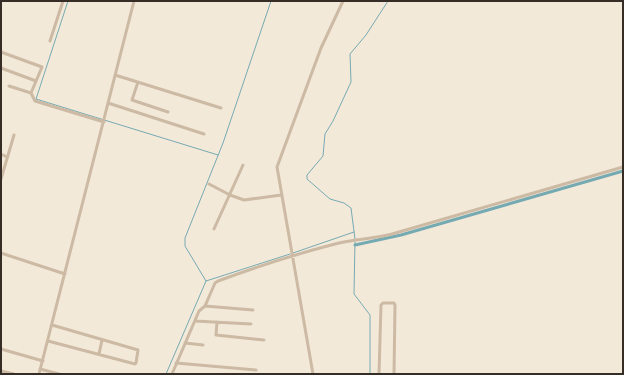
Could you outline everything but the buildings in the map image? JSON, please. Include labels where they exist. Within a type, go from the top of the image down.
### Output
[{"type":"street","points":[[50,41],[63,1]]},
{"type":"street","points":[[39,374],[134,1]]},
{"type":"street","points":[[313,374],[277,165],[321,48],[343,1]]},
{"type":"street","points":[[1,52],[42,67],[31,93]]},
{"type":"street","points":[[1,68],[36,81]]},
{"type":"street","points":[[115,75],[221,108]]},
{"type":"street","points":[[138,82],[132,100],[168,112]]},
{"type":"street","points":[[10,86],[31,93],[35,101],[104,120]]},
{"type":"street","points":[[108,103],[204,134]]},
{"type":"street","points":[[1,179],[14,135]]},
{"type":"street","points":[[1,154],[7,156]]},
{"type":"street","points":[[214,229],[243,165]]},
{"type":"street","points":[[172,374],[199,311],[205,306],[217,282],[292,255],[352,240],[392,234],[623,167]]},
{"type":"street","points":[[210,184],[230,195],[244,200],[281,195]]},
{"type":"street","points":[[1,253],[65,274]]},
{"type":"street","points":[[384,374],[379,374],[381,304],[383,303],[394,304],[394,374]]},
{"type":"street","points":[[205,306],[254,310]]},
{"type":"street","points":[[195,320],[251,324]]},
{"type":"street","points":[[217,322],[216,335],[264,340]]},
{"type":"street","points":[[48,341],[135,364],[136,362],[138,350],[52,326]]},
{"type":"street","points":[[99,354],[102,340]]},
{"type":"street","points":[[185,343],[203,345]]},
{"type":"street","points":[[1,349],[42,361]]},
{"type":"street","points":[[176,363],[256,370]]},
{"type":"street","points":[[40,369],[59,374]]},
{"type":"street","points":[[1,371],[14,374]]},
{"type":"waterway","points":[[68,1],[36,99],[218,155]]},
{"type":"waterway","points":[[206,281],[185,246],[185,238],[223,143],[271,1]]},
{"type":"waterway","points":[[355,239],[351,208],[344,203],[330,199],[307,179],[307,175],[323,156],[325,134],[333,121],[351,82],[350,54],[366,35],[388,1]]},
{"type":"waterway","points":[[355,245],[401,235],[623,171]]},
{"type":"waterway","points":[[293,253],[354,232]]},
{"type":"waterway","points":[[355,242],[354,294],[370,315],[370,374]]},
{"type":"waterway","points":[[166,374],[206,281],[290,254]]}]
